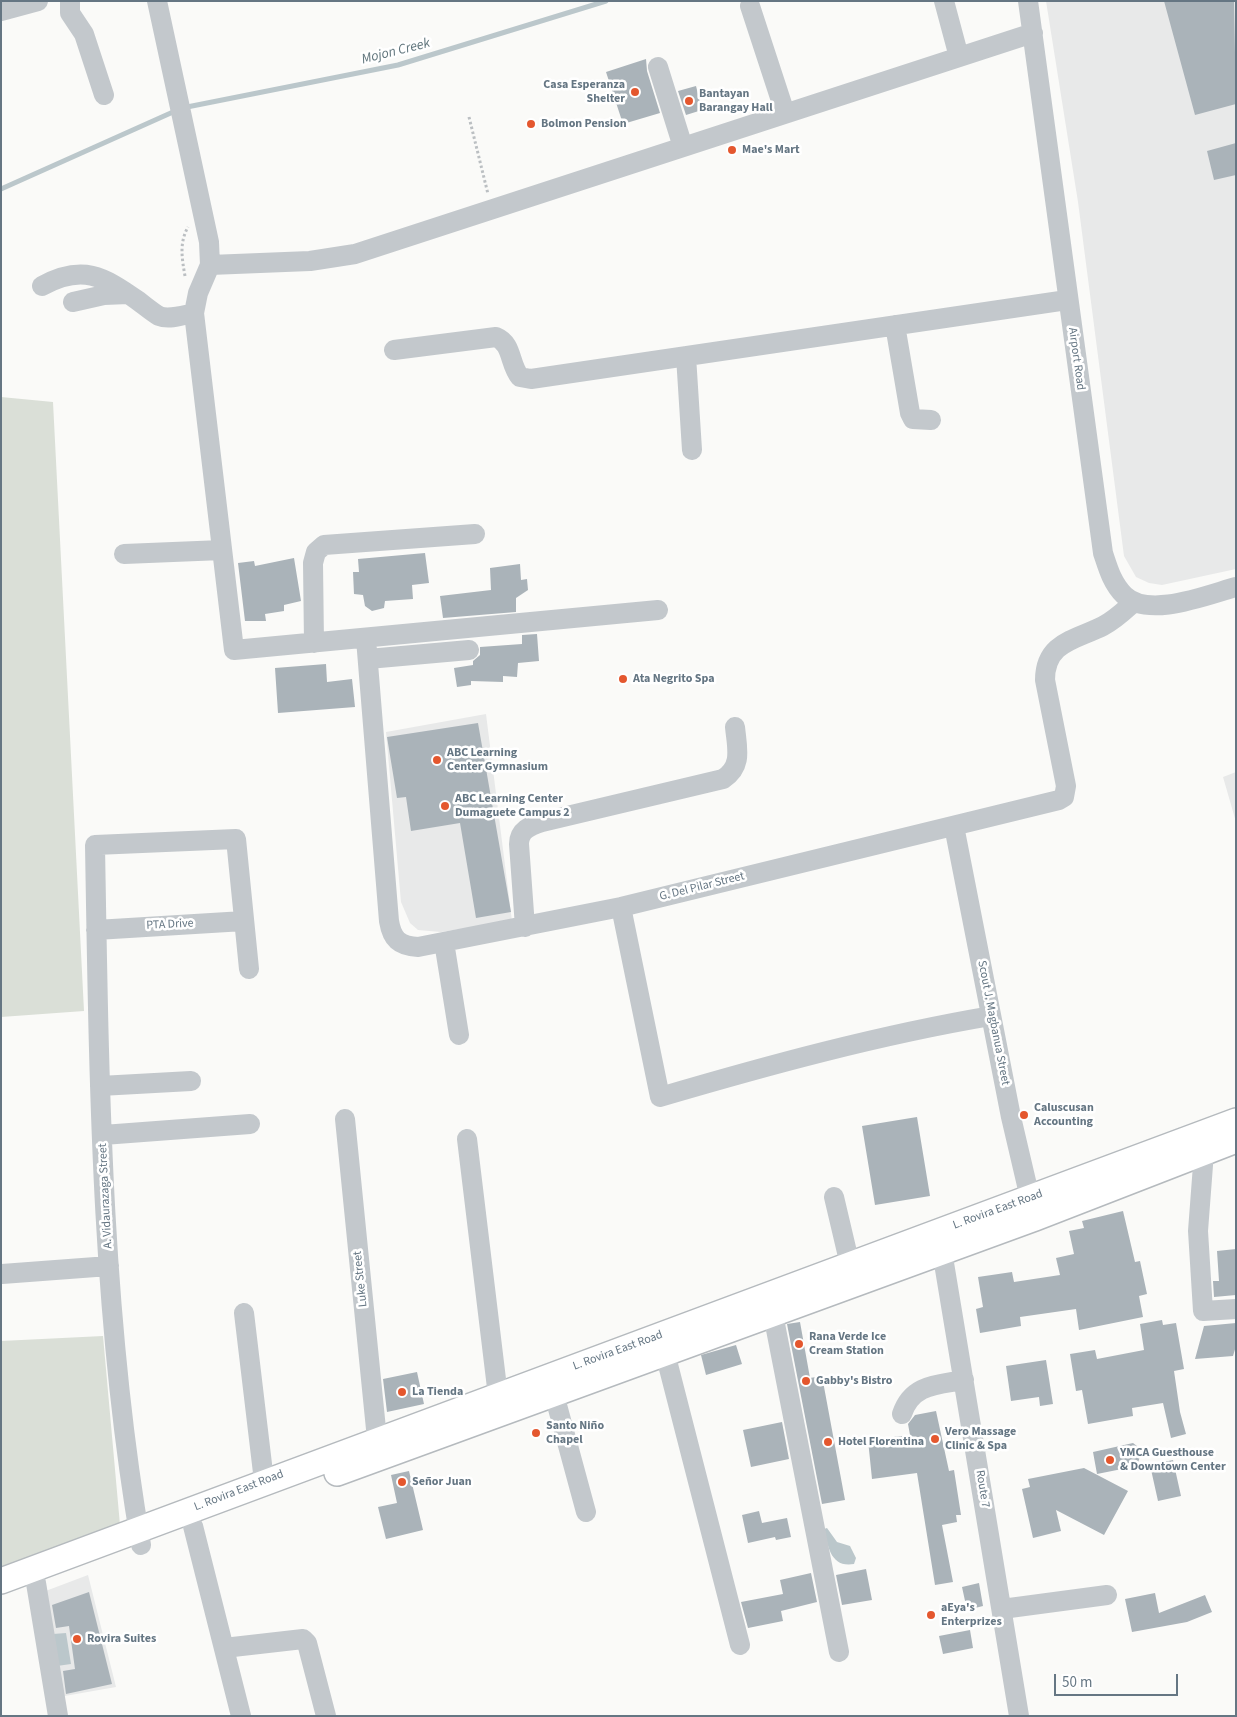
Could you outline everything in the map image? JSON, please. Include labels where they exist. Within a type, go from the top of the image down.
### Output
[{"type":"main road","name":"L. Rovira East Road","points":[[1032,1208],[1236,1121]]},
{"type":"main road","name":"L. Rovira East Road","points":[[1,1596],[36,1583],[264,1481],[332,1466],[377,1439],[498,1396],[554,1394],[665,1353],[710,1327],[773,1314],[941,1242],[1032,1208],[1236,1140]]},
{"type":"main road","name":"L. Rovira East Road","points":[[1,1581],[140,1537],[193,1526],[332,1466],[710,1327],[850,1265],[941,1242]]},
{"type":"street","points":[[1,11],[38,1]]},
{"type":"street","points":[[70,1],[70,14],[84,34],[104,95]]},
{"type":"street","points":[[157,1],[209,242],[210,265],[198,293],[194,313],[234,650],[658,610]]},
{"type":"street","points":[[944,1],[959,56]]},
{"type":"street","name":"Airport Road","points":[[1028,1],[1103,553],[1115,584],[1125,596],[1134,602]]},
{"type":"street","points":[[750,6],[785,114]]},
{"type":"street","points":[[210,265],[310,261],[355,254],[1032,33]]},
{"type":"street","points":[[658,67],[682,147]]},
{"type":"street","points":[[42,286],[60,276],[86,274],[128,294],[160,316],[194,313]]},
{"type":"street","points":[[74,302],[104,295],[128,294]]},
{"type":"street","points":[[394,350],[496,337],[503,340],[508,347],[516,372],[520,377],[531,378],[1068,300]]},
{"type":"street","points":[[895,325],[910,413],[913,419],[931,420]]},
{"type":"street","points":[[686,356],[692,450]]},
{"type":"street","points":[[314,643],[313,563],[316,552],[324,545],[475,534]]},
{"type":"street","points":[[124,554],[222,550]]},
{"type":"street","points":[[1134,602],[1150,606],[1164,605],[1236,587]]},
{"type":"street","name":"G. Del Pilar Street","points":[[366,639],[391,933],[397,942],[406,946],[444,942],[621,907],[954,826],[1064,797],[1066,786],[1045,680],[1045,667],[1051,654],[1063,643],[1105,626],[1134,602]]},
{"type":"street","points":[[368,659],[469,650]]},
{"type":"street","points":[[525,927],[519,838],[522,832],[530,826],[542,822],[723,779],[731,774],[737,765],[735,727]]},
{"type":"street","name":"Scout J. Magbanua Street","points":[[954,826],[991,1016],[1032,1208]]},
{"type":"street","name":"A. Vidaurazaga Street","points":[[140,1537],[120,1395],[109,1266],[100,1086],[95,845],[236,839],[244,921]]},
{"type":"street","points":[[621,907],[660,1097],[837,1048],[918,1028],[991,1016]]},
{"type":"street","points":[[244,921],[249,969]]},
{"type":"street","name":"PTA Drive","points":[[96,930],[244,921]]},
{"type":"street","points":[[444,942],[459,1035]]},
{"type":"street","points":[[100,1086],[191,1081]]},
{"type":"street","name":"Luke Street","points":[[345,1119],[377,1439]]},
{"type":"street","points":[[103,1135],[250,1124]]},
{"type":"street","points":[[467,1139],[498,1396]]},
{"type":"street","points":[[1204,1152],[1198,1231],[1203,1311],[1236,1308]]},
{"type":"street","points":[[834,1197],[850,1265]]},
{"type":"street","name":"Route 7","points":[[941,1242],[1019,1716]]},
{"type":"street","points":[[2,1274],[109,1266]]},
{"type":"street","points":[[244,1313],[264,1481]]},
{"type":"street","points":[[773,1314],[839,1652]]},
{"type":"street","points":[[665,1353],[740,1645]]},
{"type":"street","points":[[902,1414],[906,1400],[916,1393],[929,1386],[964,1380]]},
{"type":"street","points":[[554,1394],[586,1512]]},
{"type":"street","points":[[193,1526],[241,1716]]},
{"type":"street","points":[[36,1583],[58,1716]]},
{"type":"street","points":[[1002,1609],[1107,1595]]},
{"type":"street","points":[[224,1648],[303,1639],[308,1643],[326,1716]]},
{"type":"path","points":[[469,117],[492,209]]},
{"type":"path","points":[[198,293],[185,277],[182,250],[184,234],[188,225],[204,216]]},
{"type":"shaded area","points":[[1046,1],[1236,1],[1236,569],[1162,585],[1149,583],[1136,577],[1124,556],[1078,202]]},
{"type":"shaded area","points":[[1,397],[53,402],[84,1011],[1,1017]]},
{"type":"shaded area","name":"ABC Learning Center Dumaguete Campus 2","points":[[486,714],[512,921],[441,932],[418,930],[410,923],[401,902],[386,732]]},
{"type":"shaded area","points":[[1236,772],[1236,822],[1223,777]]},
{"type":"shaded area","points":[[103,1336],[120,1525],[1,1569],[1,1341]]},
{"type":"shaded area","points":[[827,1528],[837,1542],[850,1546],[856,1558],[854,1564],[840,1563],[832,1555],[824,1529]]},
{"type":"shaded area","name":"Rovira Suites","points":[[88,1575],[116,1687],[59,1697],[43,1592]]},
{"type":"shaded area","points":[[66,1633],[71,1664],[57,1666],[53,1634]]},
{"type":"building","points":[[1164,1],[1234,1],[1236,104],[1195,115]]},
{"type":"building","name":"Casa Esperanza Shelter","points":[[646,59],[647,71],[660,113],[623,124],[606,72]]},
{"type":"building","name":"Bantayan Barangay Hall","points":[[696,86],[702,110],[686,115],[678,91]]},
{"type":"building","points":[[1236,143],[1236,175],[1214,180],[1207,151]]},
{"type":"building","points":[[425,553],[429,583],[412,585],[413,599],[385,601],[384,608],[372,611],[365,606],[363,595],[354,594],[353,572],[359,572],[358,559]]},
{"type":"building","points":[[294,558],[301,601],[284,605],[284,611],[265,614],[266,621],[245,621],[238,563],[254,561],[255,566]]},
{"type":"building","points":[[520,564],[521,580],[527,579],[528,590],[516,598],[516,612],[443,618],[440,596],[491,590],[490,568]]},
{"type":"building","points":[[537,634],[539,661],[518,663],[517,677],[503,676],[503,682],[471,681],[471,685],[457,687],[454,668],[473,665],[473,661],[480,655],[480,647],[522,644],[522,635]]},
{"type":"building","points":[[326,664],[327,682],[352,679],[355,707],[278,713],[275,668]]},
{"type":"building","points":[[478,723],[511,912],[476,918],[460,823],[411,831],[406,797],[397,798],[387,737]]},
{"type":"building","points":[[917,1117],[930,1196],[875,1205],[862,1126]]},
{"type":"building","points":[[1123,1211],[1135,1262],[1140,1261],[1147,1294],[1139,1296],[1143,1317],[1079,1330],[1076,1309],[1020,1317],[1021,1326],[980,1333],[976,1309],[983,1307],[978,1277],[1012,1272],[1014,1282],[1060,1275],[1056,1258],[1074,1254],[1069,1231],[1084,1228],[1082,1221]]},
{"type":"building","points":[[1236,1249],[1236,1295],[1214,1297],[1213,1281],[1219,1281],[1217,1251]]},
{"type":"building","points":[[1162,1320],[1163,1325],[1176,1323],[1184,1369],[1174,1371],[1180,1412],[1186,1434],[1171,1438],[1163,1403],[1132,1408],[1133,1416],[1088,1424],[1082,1390],[1076,1391],[1070,1354],[1095,1350],[1097,1359],[1144,1350],[1140,1324]]},
{"type":"building","points":[[800,1322],[810,1378],[822,1376],[845,1500],[822,1504],[787,1324]]},
{"type":"building","points":[[1236,1323],[1236,1346],[1233,1356],[1195,1359],[1204,1326]]},
{"type":"building","points":[[736,1345],[742,1364],[706,1375],[701,1355]]},
{"type":"building","points":[[1046,1360],[1053,1404],[1040,1406],[1039,1397],[1011,1401],[1006,1366]]},
{"type":"building","name":"La Tienda","points":[[417,1372],[424,1404],[387,1412],[383,1379]]},
{"type":"building","points":[[936,1411],[949,1471],[954,1470],[961,1515],[956,1515],[957,1522],[942,1525],[953,1582],[935,1585],[917,1473],[872,1479],[868,1440],[910,1435],[908,1424],[915,1415]]},
{"type":"building","points":[[782,1422],[789,1459],[751,1467],[743,1430]]},
{"type":"building","name":"YMCA Guesthouse & Downtown Center","points":[[1133,1443],[1142,1450],[1137,1466],[1097,1474],[1093,1452]]},
{"type":"building","points":[[1173,1460],[1181,1496],[1158,1501],[1150,1465]]},
{"type":"building","points":[[1084,1468],[1128,1491],[1104,1535],[1056,1510],[1061,1531],[1033,1538],[1022,1489],[1030,1487],[1028,1479]]},
{"type":"building","points":[[409,1471],[423,1530],[386,1539],[378,1507],[397,1503],[391,1475]]},
{"type":"building","points":[[759,1511],[762,1523],[787,1518],[791,1537],[776,1540],[775,1537],[748,1543],[742,1515]]},
{"type":"building","points":[[866,1569],[872,1600],[842,1605],[836,1575]]},
{"type":"building","points":[[811,1573],[817,1602],[781,1611],[783,1621],[748,1628],[741,1602],[783,1594],[780,1580]]},
{"type":"building","points":[[979,1583],[983,1606],[967,1610],[962,1587]]},
{"type":"building","points":[[89,1592],[112,1684],[66,1694],[63,1671],[75,1669],[69,1626],[56,1628],[52,1605]]},
{"type":"building","points":[[1155,1593],[1159,1613],[1205,1595],[1212,1612],[1187,1622],[1132,1632],[1125,1599]]},
{"type":"building","points":[[970,1630],[973,1648],[943,1654],[939,1636]]},
{"type":"waterway","name":"Mojon Creek","points":[[187,107],[398,65],[606,1]]},
{"type":"waterway","name":"Mojon Creek","points":[[1,189],[173,112]]},
{"type":"place","name":"Casa Esperanza Shelter","points":[[635,92]]},
{"type":"place","name":"Bantayan Barangay Hall","points":[[689,101]]},
{"type":"place","name":"Bolmon Pension","points":[[531,124]]},
{"type":"place","name":"Mae's Mart","points":[[732,150]]},
{"type":"place","name":"Ata Negrito Spa","points":[[623,679]]},
{"type":"place","name":"ABC Learning Center Gymnasium","points":[[437,760]]},
{"type":"place","name":"ABC Learning Center Dumaguete Campus 2","points":[[445,806]]},
{"type":"place","name":"Caluscusan Accounting","points":[[1024,1115]]},
{"type":"place","name":"Rana Verde Ice Cream Station","points":[[799,1344]]},
{"type":"place","name":"Gabby's Bistro","points":[[806,1381]]},
{"type":"place","name":"La Tienda","points":[[402,1392]]},
{"type":"place","name":"Santo Niño Chapel","points":[[536,1433]]},
{"type":"place","name":"Vero Massage Clinic & Spa","points":[[935,1439]]},
{"type":"place","name":"Hotel Florentina","points":[[828,1442]]},
{"type":"place","name":"YMCA Guesthouse & Downtown Center","points":[[1110,1460]]},
{"type":"place","name":"Señor Juan","points":[[402,1482]]},
{"type":"place","name":"aEya's Enterprizes","points":[[931,1615]]},
{"type":"place","name":"Rovira Suites","points":[[77,1639]]}]
